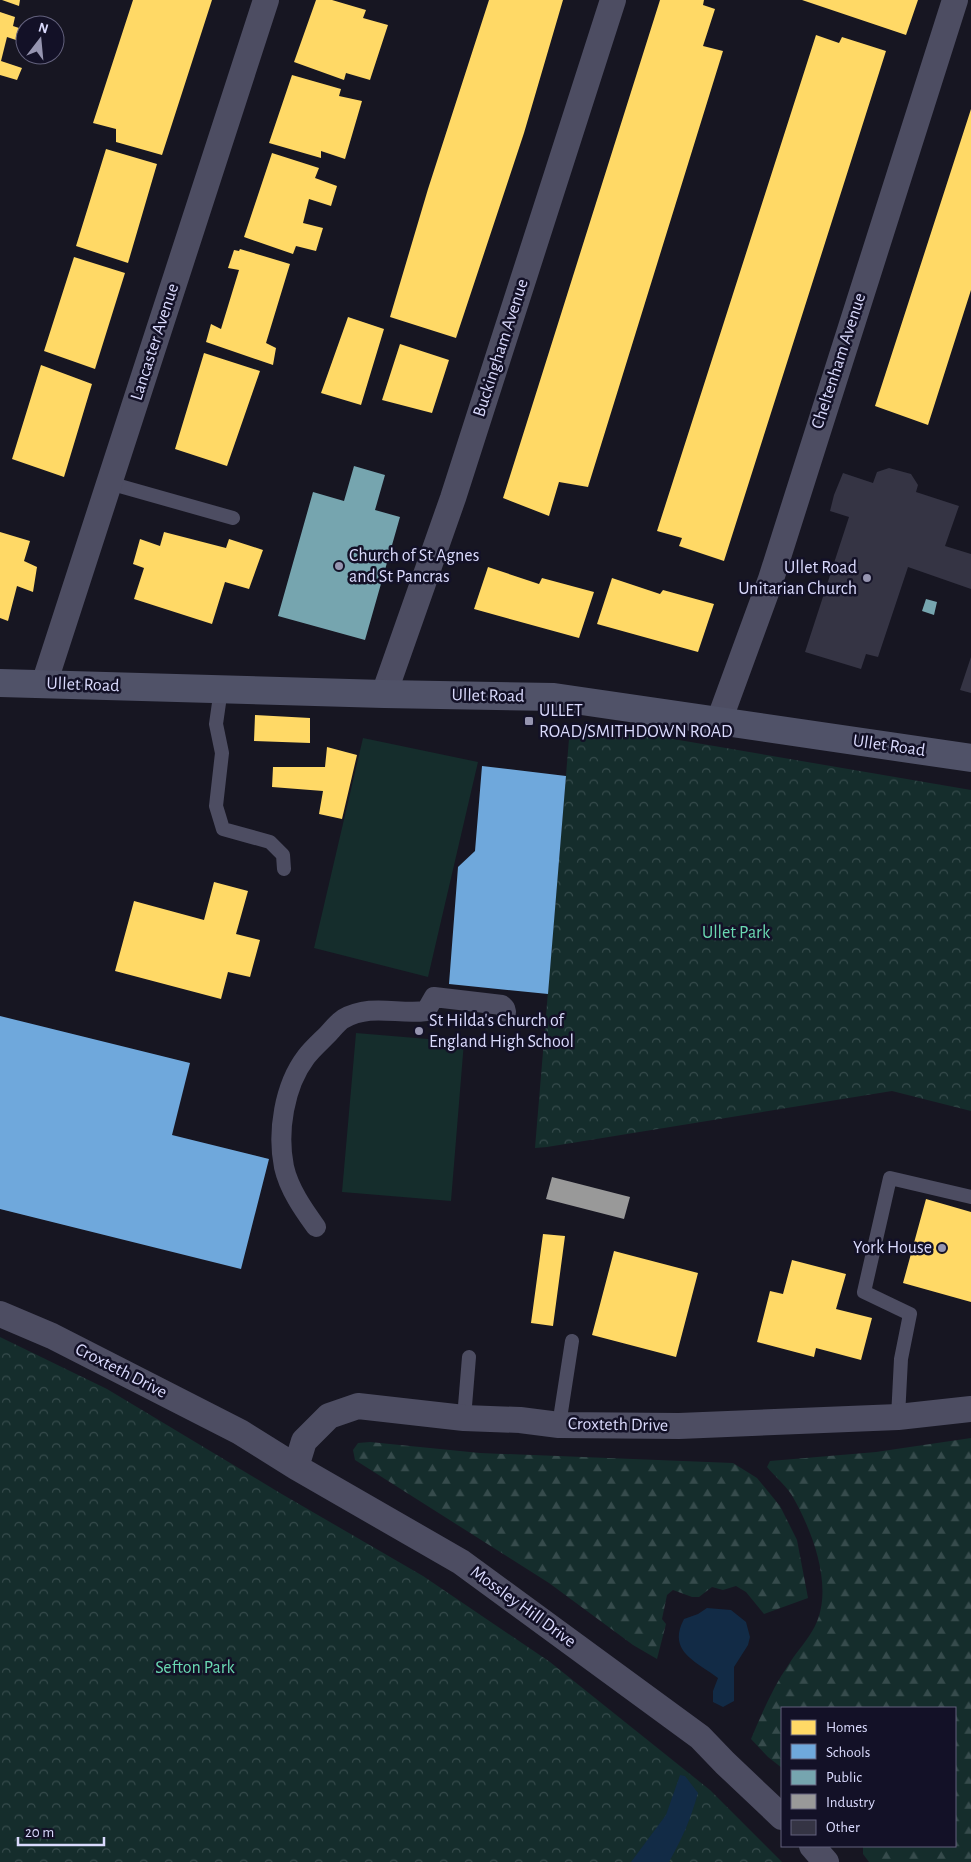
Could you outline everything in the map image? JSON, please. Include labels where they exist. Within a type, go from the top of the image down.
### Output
[{"type":"main road","name":"Ullet Road","points":[[0,683],[554,697],[971,758]]},
{"type":"street","name":"Lancaster Avenue","points":[[44,684],[266,0]]},
{"type":"street","name":"Buckingham Avenue","points":[[384,694],[453,498],[613,0]]},
{"type":"street","name":"Cheltenham Avenue","points":[[719,722],[771,579],[955,0]]},
{"type":"street","points":[[316,1227],[297,1200],[284,1168],[282,1144],[284,1112],[289,1089],[306,1056],[343,1020],[364,1012],[382,1009],[426,1011],[434,997],[502,1005],[506,1012]]},
{"type":"street","name":"Croxteth Drive","points":[[0,1314],[52,1336],[240,1432]]},
{"type":"street","name":"Croxteth Drive","points":[[296,1467],[304,1440],[310,1434],[329,1416],[358,1406],[464,1418],[520,1420],[559,1425],[679,1426],[898,1417],[971,1409]]},
{"type":"street","name":"Mossley Hill Drive","points":[[240,1432],[296,1467],[461,1562],[700,1737],[781,1816]]},
{"type":"street","points":[[813,1847],[826,1862]]},
{"type":"lane","points":[[109,483],[233,518]]},
{"type":"lane","points":[[221,689],[216,724],[222,753],[216,806],[223,829],[270,842],[282,855],[284,869]]},
{"type":"lane","points":[[898,1417],[901,1359],[910,1314],[864,1292],[890,1178],[971,1197]]},
{"type":"lane","points":[[559,1425],[572,1341]]},
{"type":"lane","points":[[464,1418],[469,1357]]},
{"type":"green space","name":"Ullet Park","points":[[591,725],[971,790],[971,1111],[892,1091],[535,1148],[569,739]]},
{"type":"green space","points":[[363,738],[478,762],[428,977],[314,948]]},
{"type":"green space","points":[[356,1033],[464,1042],[451,1201],[342,1192]]},
{"type":"green space","name":"Sefton Park","points":[[0,1337],[107,1389],[423,1576],[550,1662],[710,1790],[782,1862],[0,1862]]},
{"type":"green space","points":[[971,1438],[971,1862],[869,1862],[863,1854],[863,1847],[956,1847],[956,1707],[781,1707],[781,1767],[751,1739],[778,1682],[815,1626],[820,1611],[822,1595],[819,1561],[808,1528],[785,1486],[767,1467],[770,1461],[876,1452]]},
{"type":"green space","points":[[370,1442],[480,1453],[733,1463],[757,1478],[780,1506],[797,1540],[808,1598],[764,1614],[746,1592],[736,1586],[723,1590],[712,1587],[699,1597],[692,1597],[673,1590],[667,1595],[662,1619],[666,1624],[657,1659],[633,1645],[549,1583],[355,1460],[353,1450],[358,1443]]},
{"type":"water","points":[[707,1608],[731,1610],[746,1622],[750,1637],[748,1645],[734,1667],[734,1701],[723,1707],[713,1702],[713,1691],[718,1678],[686,1654],[681,1647],[679,1639],[684,1619],[698,1614]]},
{"type":"water","points":[[680,1775],[685,1776],[698,1793],[686,1829],[669,1862],[631,1862],[666,1815]]},
{"type":"building: Homes","points":[[2,0],[20,0],[19,6]]},
{"type":"building: Homes","points":[[133,0],[212,0],[162,155],[116,142],[116,129],[93,123]]},
{"type":"building: Homes","points":[[316,0],[332,0],[366,10],[363,18],[388,25],[370,80],[346,73],[344,80],[294,62]]},
{"type":"building: Homes","points":[[489,0],[563,0],[524,133],[456,338],[390,317],[428,189]]},
{"type":"building: Homes","points":[[660,0],[704,0],[703,5],[715,9],[703,46],[723,51],[588,487],[559,482],[549,516],[503,498]]},
{"type":"building: Homes","points":[[802,0],[918,0],[906,35]]},
{"type":"building: Homes","points":[[0,12],[15,17],[13,26],[15,27],[15,40],[7,37],[1,61],[22,68],[17,80],[0,75]]},
{"type":"building: Homes","points":[[816,35],[839,43],[842,37],[886,51],[724,561],[679,546],[682,538],[657,531]]},
{"type":"building: Homes","points":[[292,75],[341,89],[339,96],[362,101],[345,159],[321,151],[321,158],[269,143]]},
{"type":"building: Homes","points":[[971,109],[971,290],[928,425],[875,406]]},
{"type":"building: Homes","points":[[106,149],[157,164],[128,263],[76,246]]},
{"type":"building: Homes","points":[[272,153],[319,168],[315,178],[337,186],[331,206],[309,199],[303,223],[323,228],[316,251],[296,246],[293,254],[244,237]]},
{"type":"building: Homes","points":[[240,249],[290,264],[266,343],[276,348],[273,365],[206,342],[211,324],[221,329],[239,270],[228,268],[234,250],[239,251]]},
{"type":"building: Homes","points":[[74,257],[125,273],[95,369],[44,351]]},
{"type":"building: Homes","points":[[348,317],[384,329],[361,405],[321,393]]},
{"type":"building: Homes","points":[[400,344],[449,360],[432,413],[382,400]]},
{"type":"building: Homes","points":[[204,353],[260,371],[227,466],[175,449]]},
{"type":"building: Homes","points":[[41,365],[92,384],[64,477],[12,459]]},
{"type":"building: Homes","points":[[0,532],[30,541],[24,561],[37,567],[33,592],[17,586],[8,621],[0,618]]},
{"type":"building: Homes","points":[[164,532],[226,548],[229,539],[263,550],[249,589],[225,582],[212,624],[134,599],[144,568],[133,564],[140,539],[160,546]]},
{"type":"building: Homes","points":[[488,567],[539,584],[542,578],[594,592],[579,638],[474,609]]},
{"type":"building: Homes","points":[[612,578],[660,594],[663,590],[714,604],[698,652],[597,624]]},
{"type":"building: Homes","points":[[255,715],[310,718],[310,743],[254,741]]},
{"type":"building: Homes","points":[[327,747],[357,755],[342,819],[319,814],[323,791],[272,787],[273,767],[325,767]]},
{"type":"building: Homes","points":[[214,882],[248,891],[236,934],[260,940],[250,977],[228,972],[221,999],[115,971],[134,901],[204,920]]},
{"type":"building: Homes","name":"York House","points":[[926,1199],[971,1212],[971,1302],[903,1283]]},
{"type":"building: Homes","points":[[543,1234],[565,1236],[553,1326],[531,1323]]},
{"type":"building: Homes","points":[[614,1251],[698,1273],[676,1357],[592,1335]]},
{"type":"building: Homes","points":[[792,1260],[846,1274],[836,1309],[872,1318],[861,1360],[816,1348],[814,1357],[757,1342],[770,1291],[783,1294]]},
{"type":"building: Schools","points":[[482,766],[566,776],[548,994],[449,984],[458,867],[475,851]]},
{"type":"building: Schools","points":[[0,1016],[190,1063],[172,1135],[269,1159],[241,1269],[0,1209]]},
{"type":"building: Public","name":"Church of St Agnes and St Pancras","points":[[354,466],[385,475],[375,510],[400,517],[365,640],[278,616],[313,492],[344,501]]},
{"type":"building: Public","points":[[926,599],[937,602],[934,615],[922,611]]},
{"type":"building: Industry","points":[[552,1177],[630,1197],[624,1219],[546,1199]]},
{"type":"building: Other","name":"Ullet Road Unitarian Church","points":[[889,468],[911,474],[918,485],[916,492],[959,506],[945,546],[971,554],[971,589],[908,567],[878,657],[866,654],[861,669],[805,652],[849,517],[830,511],[843,473],[873,483],[877,472]]},
{"type":"building: Other","points":[[971,657],[971,693],[960,690]]},
{"type":"place","name":"Church of St Agnes and St Pancras","points":[[339,566]]},
{"type":"place","name":"Ullet Road Unitarian Church","points":[[867,578]]},
{"type":"place","name":"ULLET ROAD/SMITHDOWN ROAD","points":[[529,721]]},
{"type":"place","name":"St Hilda's Church of England High School","points":[[419,1031]]},
{"type":"place","name":"York House","points":[[942,1248]]}]
